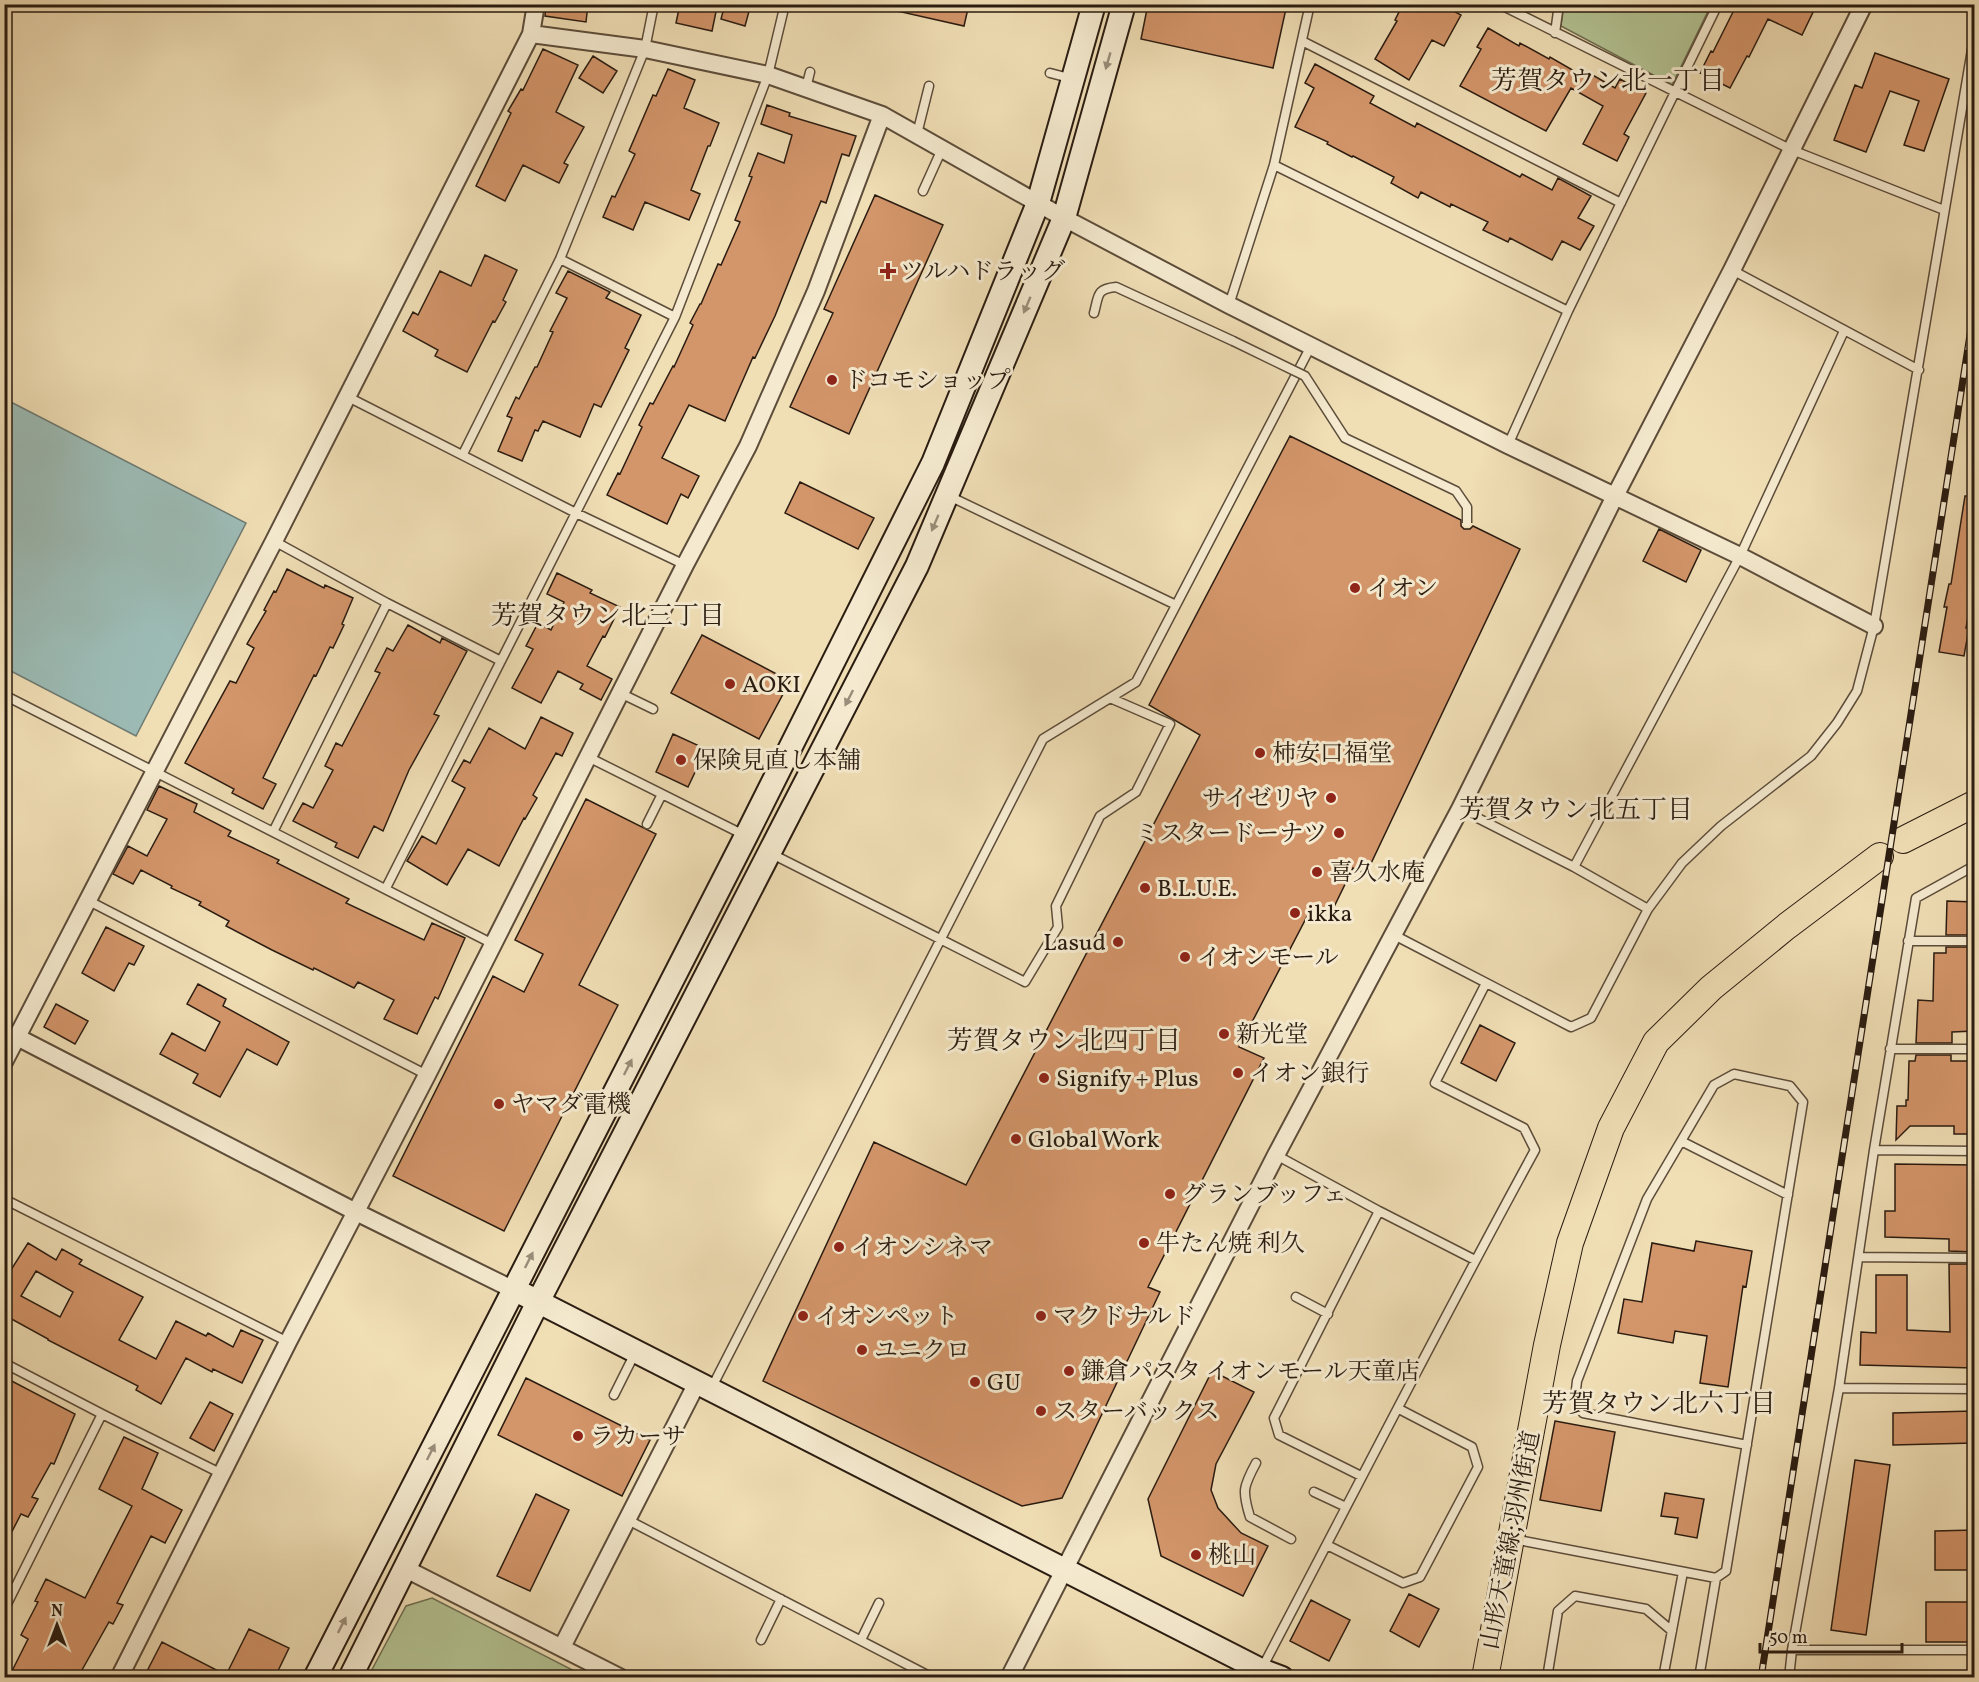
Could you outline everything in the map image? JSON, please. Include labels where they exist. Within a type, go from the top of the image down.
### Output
[{"type":"main road","points":[[1903,840],[1974,804]]},
{"type":"main road","name":"山形天童線;羽州街道","points":[[1485,1677],[1547,1345],[1570,1243],[1611,1128],[1656,1042],[1711,988],[1786,926],[1880,856]]},
{"type":"street","points":[[4,1062],[348,397],[531,34],[536,4]]},
{"type":"street","points":[[315,1677],[746,836],[933,463],[1038,203],[1094,4]]},
{"type":"street","points":[[350,1677],[538,1302],[917,566],[1064,218],[1124,4]]},
{"type":"street","points":[[1010,1677],[1276,1155],[1460,809],[1615,496],[1732,270],[1864,4]]},
{"type":"street","points":[[531,34],[645,49],[768,75],[808,80],[882,115],[1064,218],[1228,305],[1508,445],[1740,556],[1874,626]]},
{"type":"street","points":[[119,1677],[288,1342],[748,446],[816,291],[882,115]]},
{"type":"street","points":[[17,1037],[356,1212],[636,1351],[1065,1571],[1258,1673],[1282,1677]]},
{"type":"street","points":[[562,1647],[628,1520],[704,1386]]},
{"type":"street","points":[[404,1568],[621,1677]]},
{"type":"lane","points":[[463,454],[560,259],[645,49],[654,4]]},
{"type":"lane","points":[[386,888],[675,317],[768,75],[785,4]]},
{"type":"lane","points":[[1228,305],[1274,165],[1310,4]]},
{"type":"lane","points":[[1499,4],[1792,150],[1944,210]]},
{"type":"lane","points":[[1555,33],[1559,4]]},
{"type":"lane","points":[[1508,445],[1568,310],[1718,4]]},
{"type":"lane","points":[[1394,935],[1571,1027],[1581,1023],[1591,1018],[1648,909],[1682,863],[1721,826],[1811,756],[1837,723],[1857,691],[1874,626],[1974,38]]},
{"type":"lane","points":[[1302,41],[1621,203]]},
{"type":"lane","points":[[1050,73],[1073,79]]},
{"type":"lane","points":[[917,134],[929,86]]},
{"type":"lane","points":[[923,191],[942,149]]},
{"type":"lane","points":[[1274,165],[1568,310]]},
{"type":"lane","points":[[560,259],[675,317]]},
{"type":"lane","points":[[1732,270],[1918,370]]},
{"type":"lane","points":[[1094,313],[1100,292],[1105,288],[1116,287],[1129,291],[1305,376],[1345,438],[1456,491],[1467,507],[1467,523]]},
{"type":"lane","points":[[1574,867],[1740,556],[1844,331]]},
{"type":"lane","points":[[704,1386],[941,939],[1043,739],[1136,682],[1311,346]]},
{"type":"lane","points":[[348,397],[576,513],[686,565]]},
{"type":"lane","points":[[947,495],[1176,605]]},
{"type":"lane","points":[[274,540],[387,603],[501,661]]},
{"type":"lane","points":[[273,832],[387,603]]},
{"type":"lane","points":[[620,693],[653,709]]},
{"type":"lane","points":[[4,695],[493,944]]},
{"type":"lane","points":[[769,852],[1025,982],[1058,927],[1056,906],[1100,816],[1136,792],[1170,724],[1110,698]]},
{"type":"lane","points":[[588,757],[746,836]]},
{"type":"lane","points":[[647,824],[662,794]]},
{"type":"lane","points":[[1460,809],[1574,867],[1648,909]]},
{"type":"lane","points":[[1789,1677],[1839,1388],[1874,1150],[1916,898],[1974,866]]},
{"type":"lane","points":[[89,901],[427,1075]]},
{"type":"lane","points":[[1908,941],[1974,941]]},
{"type":"lane","points":[[1258,1673],[1535,1150],[1524,1128],[1435,1083],[1486,983]]},
{"type":"lane","points":[[1890,1049],[1974,1048]]},
{"type":"lane","points":[[1699,1677],[1716,1578],[1726,1571],[1747,1445],[1788,1196],[1803,1102],[1790,1086],[1734,1074],[1714,1084],[1647,1199],[1577,1381],[1575,1399],[1583,1413],[1747,1445]]},
{"type":"lane","points":[[1681,1141],[1788,1196]]},
{"type":"lane","points":[[1874,1150],[1974,1151]]},
{"type":"lane","points":[[1276,1155],[1475,1260]]},
{"type":"lane","points":[[4,1199],[288,1342]]},
{"type":"lane","points":[[1361,1476],[1279,1435],[1274,1418],[1379,1211]]},
{"type":"lane","points":[[1859,1257],[1974,1258]]},
{"type":"lane","points":[[1296,1297],[1328,1314]]},
{"type":"lane","points":[[614,1395],[636,1351]]},
{"type":"lane","points":[[4,1363],[222,1474]]},
{"type":"lane","points":[[1839,1388],[1974,1389]]},
{"type":"lane","points":[[1327,1545],[1403,1583],[1420,1577],[1478,1467],[1472,1447],[1399,1409]]},
{"type":"lane","points":[[4,1610],[102,1414]]},
{"type":"lane","points":[[1256,1463],[1244,1484],[1244,1499],[1250,1517],[1291,1539]]},
{"type":"lane","points":[[1314,1492],[1346,1507]]},
{"type":"lane","points":[[628,1520],[933,1677]]},
{"type":"lane","points":[[1510,1538],[1716,1578]]},
{"type":"lane","points":[[1663,1677],[1683,1572]]},
{"type":"lane","points":[[1553,1677],[1548,1672],[1558,1611],[1575,1596],[1646,1609],[1672,1630]]},
{"type":"lane","points":[[761,1640],[782,1599]]},
{"type":"lane","points":[[861,1640],[879,1603]]},
{"type":"lane","points":[[1792,1650],[1974,1650]]},
{"type":"green space","points":[[1564,4],[1711,5],[1672,85],[1561,26]]},
{"type":"green space","points":[[432,1598],[586,1677],[368,1677],[406,1606]]},
{"type":"water","points":[[5,399],[246,523],[136,736],[5,668]]},
{"type":"building","points":[[546,4],[588,4],[586,22],[545,16]]},
{"type":"building","points":[[680,4],[706,4],[717,7],[712,31],[676,23]]},
{"type":"building","points":[[725,4],[751,4],[745,26],[721,19]]},
{"type":"building","points":[[898,4],[969,4],[964,26],[897,11]]},
{"type":"building","points":[[1148,4],[1287,4],[1273,68],[1141,39]]},
{"type":"building","points":[[1403,4],[1441,4],[1461,15],[1444,46],[1432,40],[1409,80],[1375,59],[1397,21],[1395,20]]},
{"type":"building","points":[[1737,4],[1817,4],[1802,35],[1768,19],[1730,88],[1700,73]]},
{"type":"building","points":[[1488,28],[1519,46],[1520,43],[1549,59],[1550,57],[1581,75],[1584,70],[1615,88],[1620,79],[1646,93],[1624,134],[1629,137],[1617,161],[1583,144],[1603,106],[1571,88],[1546,131],[1460,86],[1481,49],[1477,47]]},
{"type":"building","points":[[543,49],[578,65],[556,112],[584,127],[564,163],[568,165],[559,183],[523,165],[505,201],[476,186],[511,113],[508,111],[521,89],[523,90]]},
{"type":"building","points":[[1875,53],[1949,79],[1924,151],[1904,145],[1919,101],[1890,91],[1866,152],[1834,140],[1855,85],[1862,88]]},
{"type":"building","points":[[593,56],[617,71],[603,93],[579,78]]},
{"type":"building","points":[[1315,64],[1374,96],[1370,103],[1415,127],[1417,123],[1520,177],[1522,174],[1552,190],[1558,178],[1591,196],[1578,218],[1594,226],[1580,250],[1562,241],[1552,260],[1510,238],[1508,242],[1483,230],[1488,222],[1451,204],[1450,207],[1421,192],[1418,198],[1391,183],[1394,177],[1295,127],[1314,88],[1305,83]]},
{"type":"building","points":[[668,69],[695,80],[684,108],[719,123],[691,190],[700,194],[689,220],[645,202],[633,230],[603,217],[635,154],[629,151],[653,95],[656,96]]},
{"type":"building","points":[[767,105],[790,113],[789,116],[856,136],[849,156],[842,154],[826,203],[821,201],[775,316],[755,358],[753,357],[725,421],[689,405],[662,458],[699,476],[688,498],[681,494],[667,524],[607,495],[618,473],[620,474],[642,427],[639,425],[650,403],[653,404],[674,367],[693,325],[690,323],[718,264],[721,265],[740,222],[735,220],[752,177],[749,176],[758,153],[784,163],[792,135],[761,124]]},
{"type":"building","points":[[875,195],[943,225],[849,434],[790,407],[833,313],[824,309]]},
{"type":"building","points":[[485,255],[517,270],[503,300],[506,302],[495,322],[493,321],[467,372],[435,356],[438,350],[403,331],[413,312],[418,315],[440,271],[471,286]]},
{"type":"building","points":[[568,271],[610,292],[606,298],[641,315],[625,348],[629,350],[601,407],[594,404],[580,437],[543,421],[538,431],[535,430],[522,461],[498,451],[512,418],[507,416],[516,397],[519,399],[537,367],[553,332],[550,331],[567,298],[556,293]]},
{"type":"building","name":"イオンモール","points":[[1290,436],[1461,520],[1461,526],[1464,529],[1470,529],[1473,526],[1520,549],[1366,874],[1353,868],[1331,913],[1313,905],[1239,1047],[1264,1058],[1148,1287],[1160,1292],[1062,1498],[1022,1506],[763,1381],[874,1142],[966,1185],[1200,735],[1149,705]]},
{"type":"building","points":[[800,482],[874,518],[858,549],[785,513]]},
{"type":"building","points":[[1965,496],[1974,496],[1974,582],[1964,656],[1939,652],[1947,607],[1944,607],[1949,584],[1951,584]]},
{"type":"building","points":[[1659,529],[1701,550],[1686,582],[1643,561]]},
{"type":"building","points":[[287,569],[324,588],[325,585],[353,598],[333,648],[330,647],[316,676],[314,675],[263,778],[276,784],[263,809],[232,793],[234,789],[185,763],[230,681],[236,683],[254,648],[247,644]]},
{"type":"building","points":[[557,573],[592,590],[590,593],[620,607],[587,666],[612,679],[601,700],[580,689],[583,684],[558,671],[541,703],[512,688],[533,649],[526,646],[538,623],[551,630],[564,602],[547,594]]},
{"type":"building","points":[[408,625],[440,643],[442,638],[467,651],[434,714],[439,716],[409,770],[383,831],[374,826],[358,858],[335,847],[337,843],[293,821],[303,803],[313,808],[333,770],[325,766],[336,743],[342,746],[380,673],[375,671],[387,648],[393,651]]},
{"type":"building","points":[[702,635],[790,681],[759,739],[671,693]]},
{"type":"building","points":[[541,717],[573,733],[562,756],[556,753],[533,795],[537,798],[499,866],[468,849],[447,885],[407,861],[422,836],[436,844],[465,788],[452,781],[464,760],[470,763],[489,728],[525,749]]},
{"type":"building","name":"保険見直し本舗","points":[[673,734],[706,749],[688,787],[656,772]]},
{"type":"building","points":[[159,786],[197,804],[194,812],[231,831],[228,836],[279,860],[277,863],[349,899],[346,903],[424,940],[432,923],[465,938],[438,999],[435,997],[417,1034],[384,1019],[394,1000],[358,982],[354,988],[272,950],[226,926],[229,921],[199,905],[201,902],[141,870],[133,884],[113,874],[128,846],[147,856],[167,819],[147,810]]},
{"type":"building","points":[[586,799],[656,834],[579,985],[618,1005],[504,1231],[393,1176],[493,976],[524,992],[543,954],[515,940]]},
{"type":"building","points":[[1947,901],[1974,902],[1974,935],[1946,935]]},
{"type":"building","points":[[106,927],[144,946],[134,965],[129,963],[114,991],[82,973]]},
{"type":"building","points":[[1946,947],[1974,947],[1974,1031],[1952,1032],[1952,1043],[1916,1043],[1918,1000],[1933,1001],[1934,953],[1946,953]]},
{"type":"building","points":[[198,984],[226,999],[223,1006],[289,1042],[277,1065],[247,1049],[220,1097],[193,1083],[198,1074],[160,1054],[172,1033],[205,1051],[220,1022],[187,1004]]},
{"type":"building","points":[[56,1004],[88,1021],[75,1044],[44,1027]]},
{"type":"building","points":[[1480,1025],[1515,1043],[1496,1081],[1461,1063]]},
{"type":"building","points":[[1916,1055],[1951,1055],[1951,1061],[1968,1061],[1968,1103],[1974,1104],[1974,1134],[1954,1134],[1954,1126],[1910,1126],[1896,1140],[1897,1106],[1906,1106],[1909,1061],[1915,1061]]},
{"type":"building","points":[[1895,1164],[1974,1165],[1974,1252],[1949,1251],[1949,1239],[1885,1237],[1885,1211],[1895,1211]]},
{"type":"building","points":[[1696,1241],[1752,1251],[1746,1287],[1743,1286],[1728,1387],[1700,1383],[1707,1336],[1675,1331],[1673,1343],[1618,1333],[1624,1299],[1642,1302],[1652,1243],[1694,1251]]},
{"type":"building","points":[[28,1243],[56,1260],[62,1249],[82,1260],[79,1264],[143,1297],[119,1340],[156,1359],[176,1321],[206,1336],[208,1333],[233,1347],[241,1330],[263,1340],[242,1383],[213,1369],[212,1372],[186,1358],[161,1404],[136,1390],[138,1386],[8,1317],[4,1322],[4,1281]],"holes":[[[36,1271],[73,1292],[60,1317],[21,1296]]]},
{"type":"building","points":[[1949,1264],[1974,1264],[1974,1368],[1860,1365],[1861,1332],[1876,1333],[1876,1275],[1907,1275],[1907,1330],[1950,1332]]},
{"type":"building","points":[[1212,1371],[1254,1392],[1216,1464],[1211,1490],[1218,1508],[1241,1533],[1268,1546],[1243,1596],[1161,1556],[1148,1499]]},
{"type":"building","points":[[4,1377],[75,1414],[54,1464],[51,1463],[32,1497],[38,1499],[28,1517],[21,1514],[4,1547]]},
{"type":"building","points":[[526,1378],[650,1440],[622,1496],[498,1435]]},
{"type":"building","points":[[210,1402],[233,1414],[214,1451],[190,1438]]},
{"type":"building","points":[[1974,1411],[1974,1443],[1893,1445],[1893,1413]]},
{"type":"building","points":[[1555,1421],[1615,1432],[1601,1511],[1540,1500]]},
{"type":"building","points":[[124,1437],[158,1453],[142,1489],[182,1510],[165,1543],[151,1536],[117,1603],[123,1605],[113,1624],[109,1622],[78,1677],[9,1677],[28,1639],[21,1635],[38,1602],[35,1601],[46,1579],[85,1598],[132,1506],[99,1489]]},
{"type":"building","points":[[1855,1460],[1890,1465],[1866,1635],[1831,1630]]},
{"type":"building","points":[[1665,1493],[1704,1499],[1697,1538],[1675,1534],[1678,1518],[1661,1516]]},
{"type":"building","points":[[536,1494],[569,1510],[530,1591],[497,1576]]},
{"type":"building","points":[[1974,1530],[1974,1570],[1935,1570],[1935,1531]]},
{"type":"building","points":[[1409,1594],[1439,1609],[1419,1647],[1390,1631]]},
{"type":"building","points":[[1311,1600],[1350,1620],[1329,1661],[1290,1641]]},
{"type":"building","points":[[1926,1602],[1974,1602],[1974,1642],[1926,1642]]},
{"type":"building","points":[[249,1629],[289,1648],[275,1677],[144,1677],[162,1642],[226,1675]]},
{"type":"railway","points":[[1761,1678],[1974,309]]},
{"type":"place","name":"ツルハドラッグ","points":[[888,271]]},
{"type":"place","name":"ドコモショップ","points":[[832,380]]},
{"type":"place","name":"イオン","points":[[1355,588]]},
{"type":"place","name":"AOKI","points":[[730,684]]},
{"type":"place","name":"柿安口福堂","points":[[1260,753]]},
{"type":"place","name":"保険見直し本舗","points":[[681,760]]},
{"type":"place","name":"サイゼリヤ","points":[[1331,798]]},
{"type":"place","name":"ミスタードーナツ","points":[[1339,833]]},
{"type":"place","name":"喜久水庵","points":[[1317,872]]},
{"type":"place","name":"B.L.U.E.","points":[[1145,888]]},
{"type":"place","name":"ikka","points":[[1295,913]]},
{"type":"place","name":"Lasud","points":[[1118,942]]},
{"type":"place","name":"イオンモール","points":[[1185,957]]},
{"type":"place","name":"新光堂","points":[[1224,1034]]},
{"type":"place","name":"イオン銀行","points":[[1238,1073]]},
{"type":"place","name":"Signify + Plus","points":[[1044,1078]]},
{"type":"place","name":"ヤマダ電機","points":[[499,1104]]},
{"type":"place","name":"Global Work","points":[[1016,1139]]},
{"type":"place","name":"グランブッフェ","points":[[1170,1194]]},
{"type":"place","name":"牛たん焼 利久","points":[[1144,1243]]},
{"type":"place","name":"イオンシネマ","points":[[839,1247]]},
{"type":"place","name":"イオンペット","points":[[803,1316]]},
{"type":"place","name":"マクドナルド","points":[[1041,1316]]},
{"type":"place","name":"ユニクロ","points":[[862,1350]]},
{"type":"place","name":"鎌倉パスタ イオンモール天童店","points":[[1069,1371]]},
{"type":"place","name":"GU","points":[[975,1382]]},
{"type":"place","name":"スターバックス","points":[[1041,1411]]},
{"type":"place","name":"ラカーサ","points":[[578,1436]]},
{"type":"place","name":"桃山","points":[[1196,1555]]},
{"type":"district","name":"芳賀タウン北一丁目","points":[[1608,80]]},
{"type":"district","name":"芳賀タウン北三丁目","points":[[608,615]]},
{"type":"district","name":"芳賀タウン北五丁目","points":[[1576,809]]},
{"type":"district","name":"芳賀タウン北四丁目","points":[[1064,1040]]},
{"type":"district","name":"芳賀タウン北六丁目","points":[[1659,1403]]}]
